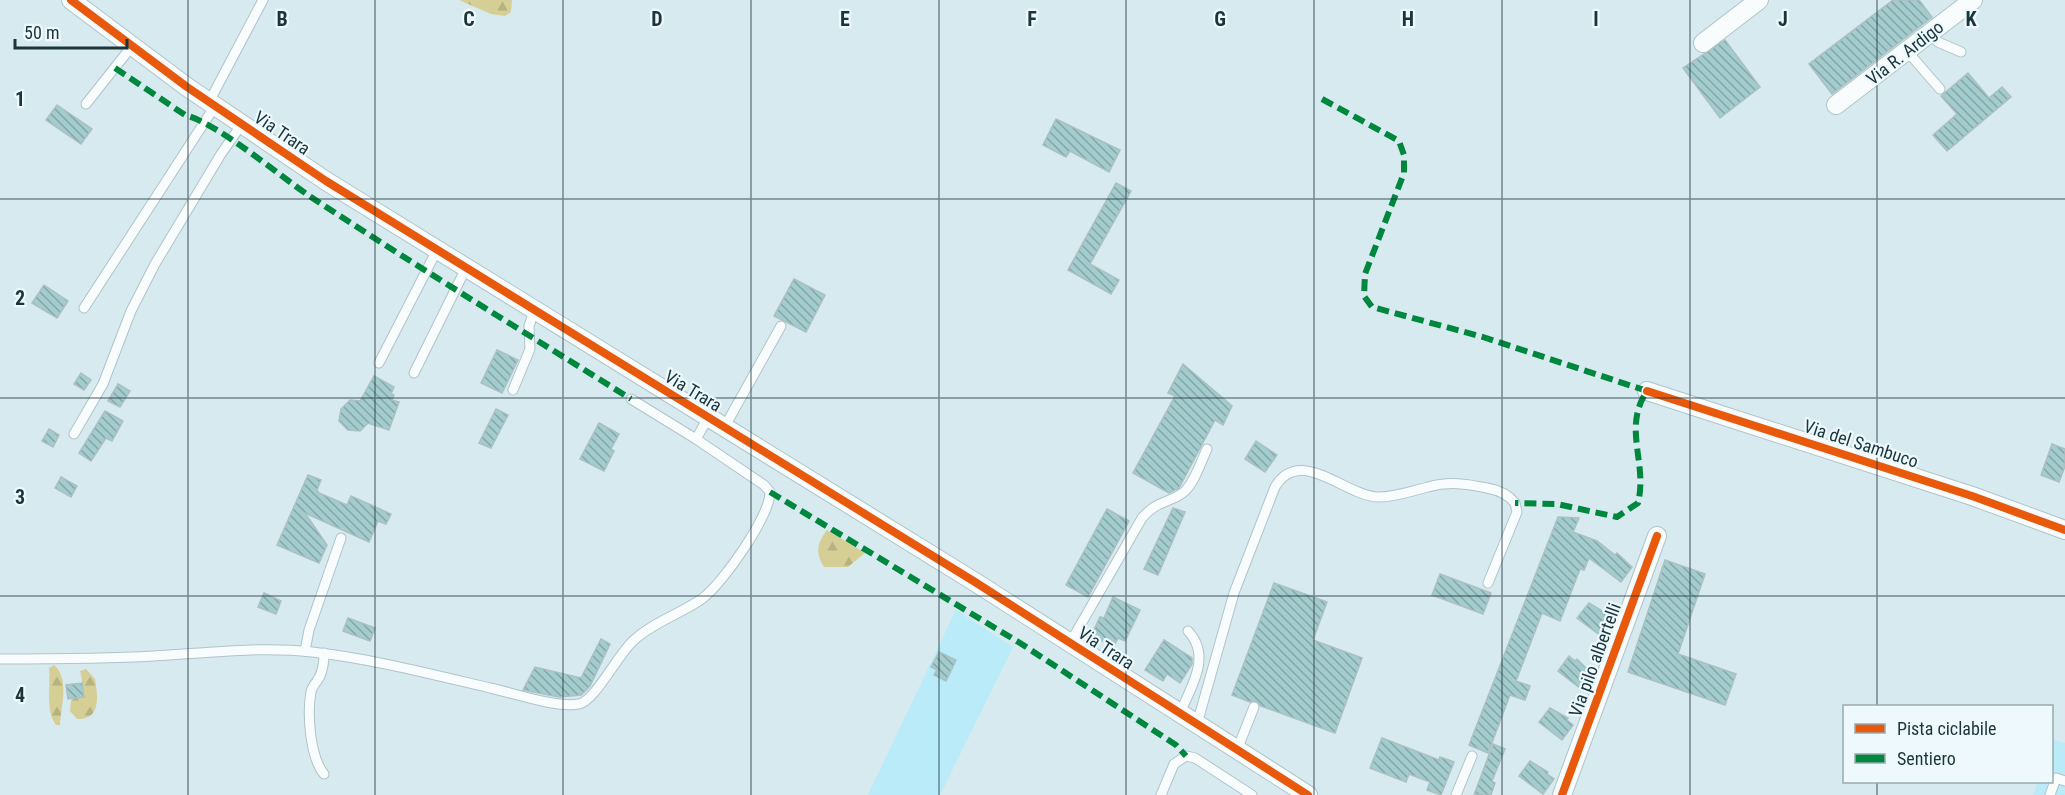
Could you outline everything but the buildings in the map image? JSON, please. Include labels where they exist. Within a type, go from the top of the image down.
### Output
[{"type":"street","name":"Via Trara","points":[[71,0],[212,104],[437,250],[1070,643],[1302,794]]},
{"type":"street","points":[[1703,43],[1759,0]]},
{"type":"street","name":"Via R. Ardigo","points":[[1836,105],[1973,0]]},
{"type":"street","name":"Via del Sambuco","points":[[1647,391],[1949,488],[2065,530]]},
{"type":"street","name":"Via pilo albertelli","points":[[1562,795],[1656,536]]},
{"type":"lane","points":[[84,308],[212,104],[263,0]]},
{"type":"lane","points":[[1930,33],[1938,42],[1962,52]]},
{"type":"lane","points":[[86,104],[132,45]]},
{"type":"lane","points":[[1907,51],[1940,88]]},
{"type":"lane","points":[[74,434],[108,373],[131,311],[155,264],[220,154],[242,124]]},
{"type":"lane","points":[[379,363],[437,250]]},
{"type":"lane","points":[[414,373],[466,268]]},
{"type":"lane","points":[[513,390],[530,349],[529,326],[534,311]]},
{"type":"lane","points":[[724,428],[781,326]]},
{"type":"lane","points":[[0,659],[106,659],[255,650],[305,651],[392,665],[540,699],[573,704],[587,701],[630,643],[666,617],[701,599],[716,586],[742,551],[769,502],[770,492],[761,482],[631,399]]},
{"type":"lane","points":[[696,440],[708,418]]},
{"type":"lane","points":[[1070,643],[1142,518],[1159,502],[1177,496],[1186,489],[1207,449]]},
{"type":"lane","points":[[1197,724],[1222,628],[1242,569],[1275,487],[1282,477],[1292,470],[1308,470],[1372,496],[1399,495],[1450,483],[1470,484],[1504,493],[1515,503],[1517,512],[1488,583]]},
{"type":"lane","points":[[305,651],[309,630],[341,538]]},
{"type":"lane","points":[[1180,713],[1200,662],[1198,644],[1188,631]]},
{"type":"lane","points":[[324,653],[321,673],[312,689],[311,698],[313,752],[315,762],[324,774]]},
{"type":"lane","points":[[1237,750],[1254,707]]},
{"type":"lane","points":[[1161,795],[1174,764],[1186,756],[1195,758],[1252,795]]},
{"type":"lane","points":[[1456,795],[1472,756]]},
{"type":"lane","points":[[2050,795],[2056,778],[2065,781]]},
{"type":"shaded area","points":[[956,610],[1013,647],[940,795],[868,795]]},
{"type":"shaded area","points":[[2053,740],[2065,743],[2065,795],[2033,795],[2038,783],[2053,783]]},
{"type":"green space","points":[[459,0],[512,0],[511,12],[505,16],[491,14]]},
{"type":"green space","points":[[827,530],[865,553],[848,567],[824,567],[818,548]]},
{"type":"green space","points":[[54,665],[62,677],[63,685],[60,725],[56,725],[49,705],[49,668]]},
{"type":"green space","points":[[86,669],[95,679],[96,706],[90,716],[77,719],[70,711],[71,701],[78,695],[81,688],[80,671]]},
{"type":"marked path","points":[[115,68],[185,115],[199,120],[231,139],[311,197],[390,248],[631,399]]},
{"type":"marked path","points":[[1322,99],[1399,141],[1404,155],[1404,173],[1365,274],[1364,296],[1372,307],[1483,337],[1647,391],[1636,418],[1640,474],[1638,503],[1617,517],[1557,504],[1515,503]]},
{"type":"marked path","points":[[770,492],[1020,643],[1176,745],[1186,756]]},
{"type":"cycle path","points":[[71,0],[187,87],[326,181],[975,582],[1308,795]]},
{"type":"cycle path","points":[[1647,391],[1972,496],[2065,530]]},
{"type":"cycle path","points":[[1562,795],[1657,536]]}]
